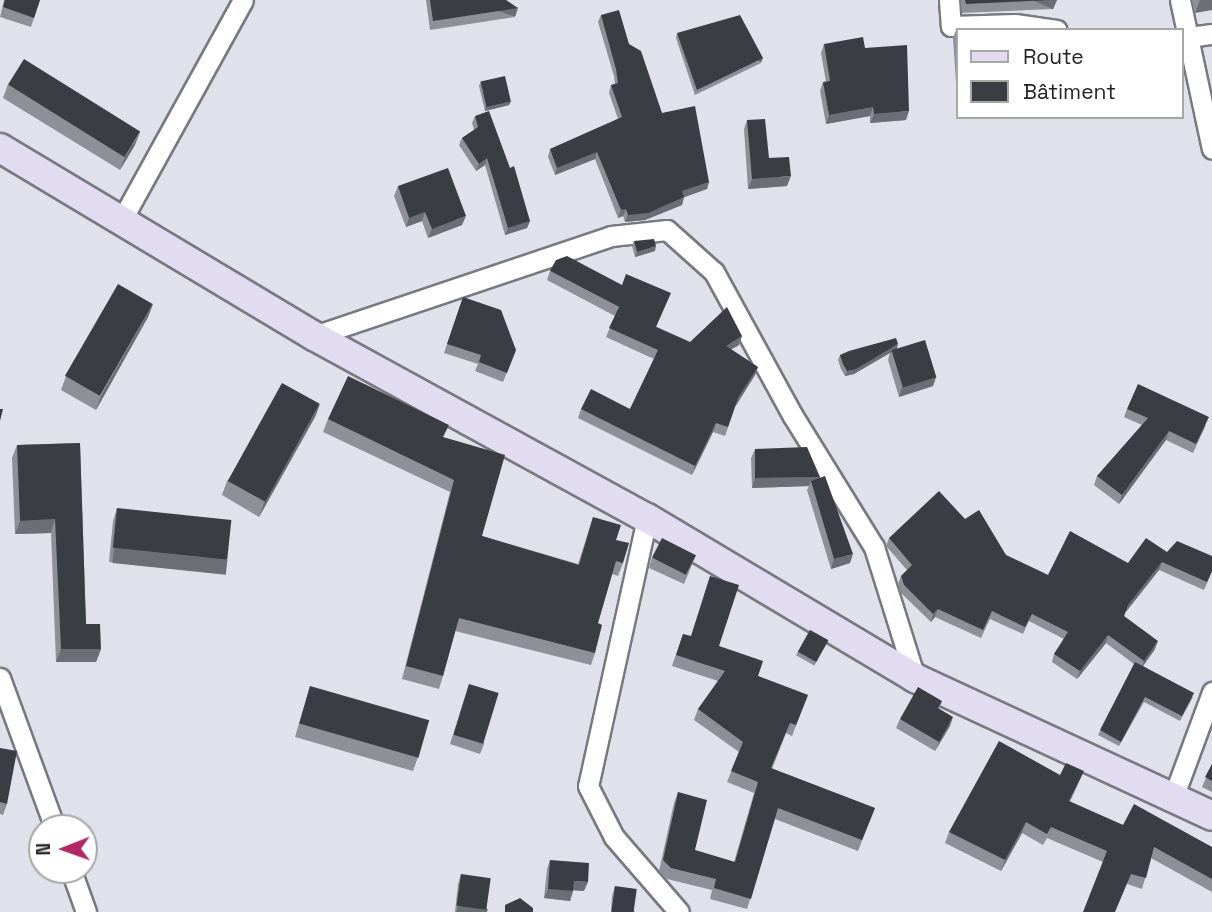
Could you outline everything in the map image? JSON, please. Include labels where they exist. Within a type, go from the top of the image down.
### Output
[{"type":"street","points":[[121,221],[243,0]]},
{"type":"street","points":[[949,0],[951,26],[1015,24],[1043,28]]},
{"type":"street","points":[[1180,0],[1184,28]]},
{"type":"street","points":[[1212,34],[1185,38],[1212,149]]},
{"type":"street","points":[[0,148],[314,336],[648,518],[915,678],[1174,795],[1212,816]]},
{"type":"street","points":[[314,336],[611,236],[667,230],[714,272],[793,416],[874,547],[915,678]]},
{"type":"street","points":[[648,518],[588,786],[614,836],[679,912]]},
{"type":"street","points":[[0,678],[50,814]]},
{"type":"street","points":[[1174,795],[1212,692]]},
{"type":"street","points":[[76,884],[86,912]]},
{"type":"building","points":[[5,0],[40,0],[34,18],[3,7]]},
{"type":"building","points":[[430,0],[506,0],[518,8],[433,21]]},
{"type":"building","points":[[965,0],[1052,0],[966,4]]},
{"type":"building","points":[[619,10],[629,44],[641,51],[662,113],[695,106],[709,182],[682,191],[684,197],[648,213],[628,215],[626,209],[621,210],[597,152],[557,168],[550,149],[622,117],[611,85],[618,83],[616,69],[601,15]]},
{"type":"building","points":[[740,15],[763,58],[697,90],[677,33]]},
{"type":"building","points":[[863,37],[865,48],[907,45],[909,111],[874,114],[873,107],[829,115],[823,82],[830,81],[824,44]]},
{"type":"building","points":[[24,59],[140,132],[124,157],[8,84]]},
{"type":"building","points":[[505,76],[511,101],[486,107],[481,82]]},
{"type":"building","points":[[489,111],[510,168],[514,166],[530,221],[508,228],[487,158],[479,164],[462,138],[478,127],[475,116]]},
{"type":"building","points":[[765,119],[769,158],[789,157],[791,176],[752,179],[747,120]]},
{"type":"building","points":[[448,168],[466,216],[432,229],[425,212],[409,218],[398,186]]},
{"type":"building","points":[[654,239],[656,246],[637,252],[634,241]]},
{"type":"building","points":[[567,256],[622,285],[626,274],[671,293],[656,327],[690,342],[727,307],[742,336],[726,346],[758,367],[738,398],[728,427],[716,423],[695,466],[581,409],[591,389],[630,409],[658,350],[609,328],[619,307],[550,271],[556,260]]},
{"type":"building","points":[[118,284],[153,304],[100,396],[65,376]]},
{"type":"building","points":[[463,297],[501,310],[516,350],[507,373],[479,362],[481,355],[447,344]]},
{"type":"building","points":[[896,338],[898,344],[856,369],[847,371],[840,355]]},
{"type":"building","points":[[925,340],[936,377],[903,388],[892,350]]},
{"type":"building","points":[[348,376],[449,425],[443,437],[505,455],[482,536],[579,565],[593,517],[621,525],[616,540],[629,543],[623,563],[616,561],[598,623],[602,625],[595,653],[459,618],[443,676],[406,666],[454,480],[328,419]]},
{"type":"building","points":[[282,383],[320,404],[265,502],[228,481]]},
{"type":"building","points":[[1138,384],[1209,417],[1196,444],[1169,431],[1122,495],[1097,476],[1148,418],[1127,409]]},
{"type":"building","points":[[80,443],[86,624],[100,624],[101,649],[61,649],[55,519],[20,521],[17,445]]},
{"type":"building","points":[[807,447],[820,477],[755,478],[755,449]]},
{"type":"building","points":[[825,476],[853,554],[834,559],[811,481]]},
{"type":"building","points":[[939,491],[965,519],[979,510],[1006,555],[1048,575],[1070,531],[1128,563],[1146,538],[1167,552],[1177,541],[1212,556],[1212,571],[1207,582],[1162,562],[1128,605],[1124,616],[1158,641],[1144,661],[1108,635],[1080,671],[1054,654],[1068,632],[1032,614],[1025,627],[992,611],[983,630],[938,609],[933,614],[904,585],[901,576],[912,565],[889,538]]},
{"type":"building","points":[[117,508],[231,520],[227,560],[113,548]]},
{"type":"building","points":[[662,538],[696,555],[686,575],[652,558]]},
{"type":"building","points":[[710,576],[739,585],[719,646],[763,661],[758,676],[808,695],[796,725],[790,723],[771,768],[875,808],[862,840],[778,808],[751,899],[714,888],[716,879],[671,868],[663,860],[678,792],[707,800],[695,850],[735,862],[758,782],[731,771],[743,742],[698,709],[725,671],[676,655],[683,634],[691,636]]},
{"type":"building","points":[[810,630],[828,640],[816,662],[798,652]]},
{"type":"building","points":[[1135,662],[1194,693],[1182,716],[1145,697],[1121,742],[1100,730]]},
{"type":"building","points":[[469,684],[499,693],[483,744],[454,735]]},
{"type":"building","points":[[310,686],[429,720],[418,758],[299,723]]},
{"type":"building","points":[[918,687],[942,701],[938,708],[953,717],[939,742],[900,719]]},
{"type":"building","points":[[999,741],[1060,775],[1066,763],[1084,771],[1069,801],[1123,825],[1134,804],[1212,847],[1212,879],[1154,847],[1146,878],[1131,874],[1115,912],[1083,912],[1107,851],[1051,827],[1047,834],[1026,822],[1005,860],[949,832]]},
{"type":"building","points":[[0,748],[17,751],[7,804],[0,802]]},
{"type":"building","points":[[1212,764],[1212,781],[1205,777]]},
{"type":"building","points":[[550,860],[589,863],[588,882],[574,881],[573,891],[548,889]]},
{"type":"building","points":[[461,874],[491,878],[486,910],[457,906]]},
{"type":"building","points":[[615,886],[637,889],[634,912],[611,912]]},
{"type":"building","points":[[520,898],[533,908],[533,912],[505,912],[505,905]]}]
